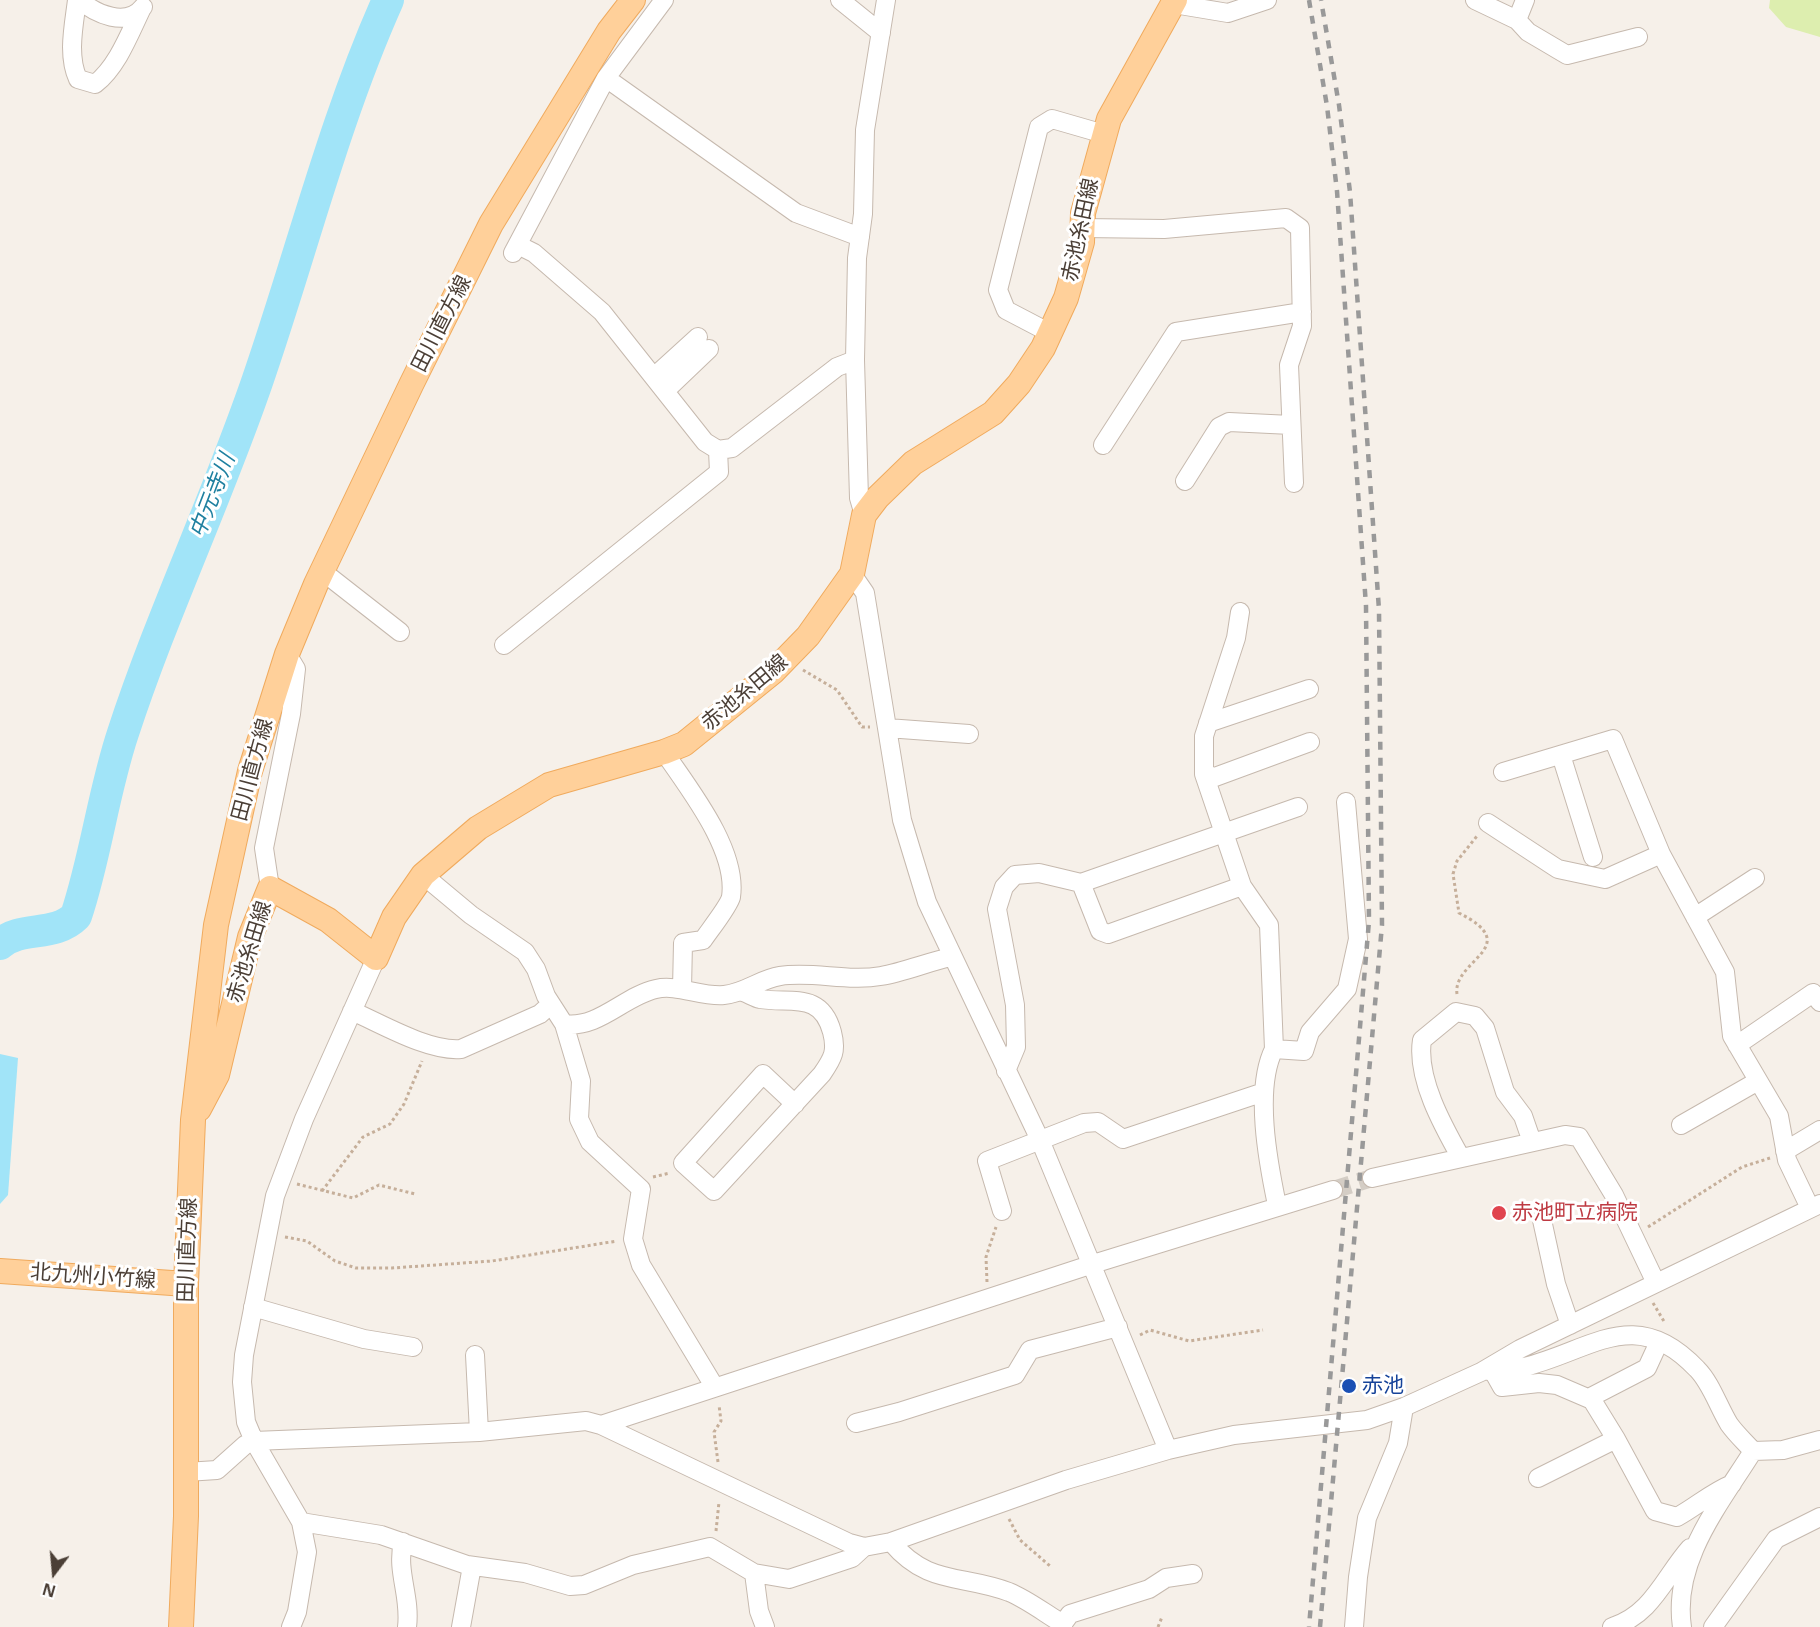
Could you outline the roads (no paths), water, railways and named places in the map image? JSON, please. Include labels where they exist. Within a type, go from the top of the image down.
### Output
[{"type":"main road","name":"田川直方線","points":[[181,1627],[186,1472],[186,1284],[193,1120],[216,925],[250,771],[287,654],[322,571],[492,224],[609,31],[633,0]]},
{"type":"main road","name":"赤池糸田線","points":[[193,1120],[217,1075],[250,937],[270,888],[328,920],[376,958],[394,917],[423,875],[478,828],[549,785],[664,752],[684,744],[786,659],[808,636],[852,574],[864,515],[877,498],[913,464],[993,413],[1018,384],[1050,333],[1066,298],[1082,242],[1083,213],[1109,119],[1174,2]]},
{"type":"main road","name":"北九州小竹線","points":[[0,1270],[186,1284]]},
{"type":"street","points":[[79,0],[89,8],[108,16],[126,17],[144,5],[123,47],[103,78],[95,84],[78,79],[74,69],[73,34],[79,0]]},
{"type":"street","points":[[664,0],[606,78],[516,249],[534,254],[602,312],[705,442],[718,450],[732,448],[837,368],[855,360]]},
{"type":"street","points":[[840,0],[881,33]]},
{"type":"street","points":[[864,515],[859,498],[855,360],[860,237],[865,130],[886,0]]},
{"type":"street","points":[[1174,2],[1228,13],[1267,0]]},
{"type":"street","points":[[1475,0],[1517,20],[1528,32],[1567,55],[1638,38]]},
{"type":"street","points":[[1517,20],[1525,0]]},
{"type":"street","points":[[606,78],[796,213],[860,237]]},
{"type":"street","points":[[1050,333],[1006,310],[998,290],[1039,127],[1052,119],[1104,134]]},
{"type":"street","points":[[1083,228],[1164,229],[1286,218],[1300,228],[1302,326],[1289,365],[1294,483]]},
{"type":"street","points":[[1103,445],[1176,332],[1302,312]]},
{"type":"street","points":[[659,384],[703,343]]},
{"type":"street","points":[[1185,482],[1219,427],[1229,422],[1291,425]]},
{"type":"street","points":[[504,645],[719,472],[718,450]]},
{"type":"street","points":[[322,571],[400,632]]},
{"type":"street","points":[[852,574],[865,593],[902,820],[927,902],[951,957],[1040,1140],[1168,1450]]},
{"type":"street","points":[[1240,612],[1236,638],[1204,736],[1204,774],[1242,886],[1269,925],[1274,1049],[1266,1064],[1264,1092],[1270,1172],[1277,1205]]},
{"type":"street","points":[[270,888],[264,848],[291,714],[296,669],[287,654]]},
{"type":"street","points":[[1208,723],[1309,689]]},
{"type":"street","points":[[887,728],[969,734]]},
{"type":"street","points":[[186,1472],[217,1470],[245,1445],[254,1441],[479,1432],[586,1422],[601,1425],[849,1543],[864,1547],[891,1542],[1066,1480],[1168,1450],[1234,1435],[1367,1420],[1404,1407],[1487,1371],[1570,1325],[1815,1206],[1787,1160],[1779,1116],[1732,1036],[1725,972],[1661,855],[1613,739],[1503,772]]},
{"type":"street","points":[[1204,774],[1215,777],[1310,742]]},
{"type":"street","points":[[664,752],[715,828],[730,874],[731,899],[703,940],[683,943],[682,989]]},
{"type":"street","points":[[1561,755],[1593,857]]},
{"type":"street","points":[[1274,1049],[1304,1051],[1310,1032],[1347,989],[1358,939],[1346,802]]},
{"type":"street","points":[[1006,1071],[1016,1047],[1015,1005],[997,909],[1004,887],[1015,875],[1031,874],[1081,883],[1298,807]]},
{"type":"street","points":[[1488,823],[1558,869],[1605,879],[1661,855]]},
{"type":"street","points":[[423,875],[471,915],[525,952],[536,969],[550,1004],[564,1024],[580,1081],[579,1119],[590,1142],[629,1175],[641,1189],[633,1239],[641,1265],[714,1386]]},
{"type":"street","points":[[1695,917],[1755,878]]},
{"type":"street","points":[[1081,883],[1100,931],[1108,934],[1242,886]]},
{"type":"street","points":[[564,1024],[576,1026],[596,1019],[656,989],[682,989],[697,994],[743,992],[779,976],[880,976],[951,957]]},
{"type":"street","points":[[291,1627],[297,1612],[307,1552],[301,1522],[254,1441],[246,1422],[242,1382],[253,1307],[281,1180],[304,1119],[376,958]]},
{"type":"street","points":[[743,992],[759,999],[793,999],[813,1005],[828,1017],[836,1045],[835,1056],[822,1074],[795,1104],[714,1191],[683,1163],[763,1074],[795,1104]]},
{"type":"street","points":[[1737,1045],[1813,993],[1820,1002]]},
{"type":"street","points":[[352,1011],[429,1044],[450,1050],[461,1049],[540,1014],[550,1004]]},
{"type":"street","points":[[1461,1158],[1432,1102],[1420,1052],[1422,1040],[1460,1012],[1475,1016],[1485,1028],[1505,1092],[1523,1116],[1532,1142]]},
{"type":"street","points":[[1681,1125],[1758,1081]]},
{"type":"street","points":[[1002,1211],[987,1161],[1084,1123],[1098,1122],[1123,1139],[1264,1092]]},
{"type":"street","points":[[1785,1151],[1820,1130]]},
{"type":"street","points":[[1372,1178],[1565,1135],[1579,1137],[1614,1195],[1635,1238],[1651,1285]]},
{"type":"street","points":[[601,1425],[714,1386],[1093,1264],[1277,1205],[1333,1190]]},
{"type":"street","points":[[1542,1220],[1556,1284],[1570,1325]]},
{"type":"street","points":[[253,1307],[364,1339],[413,1347]]},
{"type":"street","points":[[856,1423],[1015,1376],[1030,1350],[1118,1327]]},
{"type":"street","points":[[1487,1371],[1524,1367],[1611,1336],[1635,1334],[1664,1336],[1699,1370],[1730,1425],[1753,1451]]},
{"type":"street","points":[[1589,1398],[1647,1368],[1664,1336]]},
{"type":"street","points":[[475,1355],[479,1432]]},
{"type":"street","points":[[1487,1371],[1502,1387],[1539,1383],[1557,1385],[1589,1398],[1616,1439],[1655,1511],[1677,1517],[1700,1504],[1716,1490],[1732,1484]]},
{"type":"street","points":[[1354,1627],[1358,1577],[1367,1518],[1398,1443],[1404,1407]]},
{"type":"street","points":[[1538,1478],[1616,1439]]},
{"type":"street","points":[[1753,1451],[1783,1450],[1820,1440]]},
{"type":"street","points":[[1612,1627],[1628,1623],[1653,1600],[1678,1561],[1697,1540],[1753,1451]]},
{"type":"street","points":[[1713,1627],[1776,1539],[1820,1517]]},
{"type":"street","points":[[301,1522],[381,1535],[472,1566],[525,1573],[570,1586],[584,1585],[633,1565],[710,1547],[754,1573],[789,1579],[852,1558],[864,1547]]},
{"type":"street","points":[[1682,1627],[1679,1606],[1682,1585],[1697,1540]]},
{"type":"street","points":[[403,1542],[399,1560],[410,1608],[407,1627]]},
{"type":"street","points":[[891,1542],[905,1559],[921,1570],[1010,1593],[1058,1621],[1062,1626],[1070,1614],[1149,1589],[1166,1578],[1193,1574]]},
{"type":"street","points":[[461,1627],[472,1566]]},
{"type":"street","points":[[754,1573],[759,1611],[765,1627]]},
{"type":"water","points":[[0,1054],[18,1058],[8,1195],[0,1204]]},
{"type":"waterway","name":"中元寺川","points":[[0,944],[18,935],[58,927],[76,916],[123,733],[257,382],[334,141],[368,47],[388,0]]},
{"type":"tunnel","points":[[1333,1190],[1372,1178]]},
{"type":"railway","points":[[1309,0],[1327,106],[1337,191],[1366,606],[1369,921],[1309,1627]]},
{"type":"railway","points":[[1320,1627],[1382,925],[1379,610],[1350,192],[1339,105],[1321,0]]},
{"type":"place","name":"赤池町立病院","points":[[1499,1213]]},
{"type":"place","name":"赤池","points":[[1349,1386]]}]
